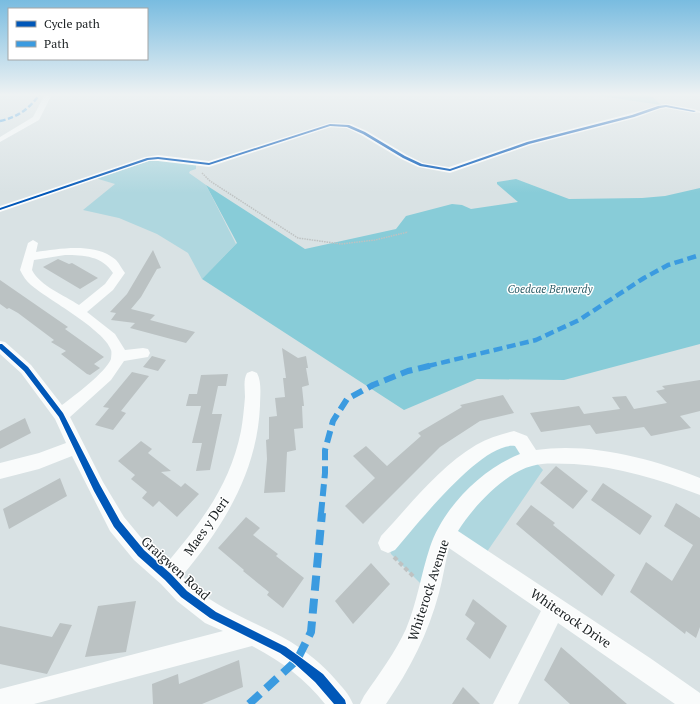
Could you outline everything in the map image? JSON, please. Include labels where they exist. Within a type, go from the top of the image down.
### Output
[{"type":"street","points":[[0,140],[22,127]]},
{"type":"street","points":[[0,209],[148,159],[202,164],[218,161],[324,127]]},
{"type":"street","points":[[350,127],[364,133],[421,166],[450,170],[528,143],[591,127]]},
{"type":"street","points":[[33,243],[26,270],[32,281],[80,311],[115,344],[119,350],[113,366],[97,385],[84,398],[61,415]]},
{"type":"street","points":[[29,257],[62,252],[84,252],[101,256],[110,261],[119,273],[109,287],[80,311]]},
{"type":"street","name":"Graigwen Road","points":[[0,346],[26,369],[61,415],[117,524],[140,553],[168,576],[184,594],[213,615],[283,650],[320,678],[341,704]]},
{"type":"street","points":[[118,356],[144,353]]},
{"type":"street","name":"Maes y Deri","points":[[168,576],[199,540],[220,510],[235,480],[244,456],[251,425],[254,402],[252,377]]},
{"type":"street","points":[[388,543],[445,482],[468,460],[484,449],[514,438],[521,441],[532,458]]},
{"type":"street","points":[[0,471],[28,465],[55,456],[76,446]]},
{"type":"street","name":"Whiterock Avenue","points":[[372,704],[406,656],[419,624],[429,592],[435,560],[445,534],[461,511],[484,486],[519,463],[532,458],[562,456],[625,462],[654,470],[700,487]]},
{"type":"street","name":"Whiterock Drive","points":[[445,534],[642,666],[695,704]]},
{"type":"street","points":[[505,704],[555,607]]},
{"type":"street","points":[[0,701],[252,635]]},
{"type":"path","points":[[202,164],[198,169],[210,181],[298,238],[341,244],[375,240],[408,232]]},
{"type":"path","points":[[388,543],[390,554],[429,592]]},
{"type":"shaded area","points":[[158,160],[196,165],[196,169],[190,171],[189,173],[206,185],[236,244],[202,279],[188,253],[157,234],[119,218],[83,210],[115,184],[95,178],[148,161]]},
{"type":"shaded area","points":[[514,438],[543,470],[482,559],[445,534],[429,592],[391,554],[388,543],[445,481]]},
{"type":"green space","name":"Coedcae Berwerdy","points":[[516,179],[569,199],[642,198],[665,196],[700,188],[700,344],[564,380],[477,379],[404,410],[202,279],[237,243],[206,185],[305,249],[396,229],[406,216],[452,204],[462,205],[471,209],[518,202],[497,184],[497,182]]},
{"type":"building","points":[[153,250],[161,268],[157,269],[141,297],[131,309],[155,315],[150,320],[195,332],[186,343],[130,328],[135,323],[111,320],[116,313],[110,312],[127,294]]},
{"type":"building","points":[[58,259],[69,264],[72,263],[98,278],[80,289],[43,267]]},
{"type":"building","points":[[0,280],[68,327],[65,329],[104,357],[94,364],[100,368],[90,375],[87,374],[61,354],[66,351],[51,342],[54,340],[18,313],[9,308],[7,309],[0,304]]},
{"type":"building","points":[[282,348],[298,358],[306,356],[308,368],[306,368],[309,385],[302,387],[304,406],[302,406],[303,428],[294,429],[296,450],[287,452],[285,492],[264,493],[267,459],[266,440],[269,439],[269,417],[277,416],[275,398],[285,397],[283,378],[286,378]]},
{"type":"building","points":[[152,356],[166,360],[158,371],[143,367]]},
{"type":"building","points":[[132,372],[149,376],[121,411],[126,413],[113,430],[95,425],[109,408],[103,407]]},
{"type":"building","points":[[228,374],[226,386],[218,386],[212,414],[222,414],[210,470],[196,471],[202,443],[192,443],[201,406],[186,406],[189,394],[197,394],[201,375]]},
{"type":"building","points":[[700,380],[700,411],[680,416],[691,428],[651,436],[644,427],[596,434],[590,425],[541,432],[530,413],[579,406],[584,414],[620,409],[612,397],[626,396],[634,409],[667,403],[656,391],[665,389],[662,386]]},
{"type":"building","points":[[503,395],[514,413],[480,421],[440,447],[363,524],[345,506],[375,478],[353,456],[366,446],[387,466],[421,436],[418,433],[462,407],[460,405]]},
{"type":"building","points":[[25,418],[31,433],[0,449],[0,431]]},
{"type":"building","points":[[141,441],[152,449],[148,453],[171,471],[161,472],[181,487],[185,483],[199,494],[177,517],[159,501],[153,507],[142,498],[147,492],[131,479],[135,475],[118,461]]},
{"type":"building","points":[[556,466],[588,491],[573,509],[540,483]]},
{"type":"building","points":[[60,478],[67,496],[9,529],[3,509]]},
{"type":"building","points":[[603,483],[652,516],[640,535],[591,500]]},
{"type":"building","points":[[676,503],[700,518],[700,627],[696,638],[686,631],[685,634],[630,592],[646,562],[672,581],[693,545],[664,526]]},
{"type":"building","points":[[531,505],[555,523],[553,525],[615,575],[602,596],[516,524]]},
{"type":"building","points":[[246,517],[260,528],[253,535],[278,554],[276,556],[304,578],[283,608],[267,595],[269,592],[218,548]]},
{"type":"building","points":[[371,563],[390,584],[353,624],[335,601]]},
{"type":"building","points":[[473,599],[507,626],[490,659],[466,639],[475,623],[465,615]]},
{"type":"building","points":[[136,601],[126,652],[85,657],[98,606]]},
{"type":"building","points":[[60,623],[72,625],[47,674],[0,664],[0,626],[52,637]]},
{"type":"building","points":[[561,647],[627,704],[570,704],[544,680]]},
{"type":"building","points":[[239,660],[243,687],[202,704],[153,704],[152,684],[178,674],[179,684]]},
{"type":"building","points":[[463,687],[480,704],[452,704]]},
{"type":"marked path","points":[[249,704],[297,660],[311,632],[325,473],[325,450],[333,421],[347,399],[373,385],[408,371],[536,340],[579,320],[644,278],[668,265],[700,255]]},
{"type":"cycle path","points":[[0,209],[148,159],[158,158],[209,164],[324,127]]},
{"type":"cycle path","points":[[350,127],[364,133],[404,157],[421,165],[450,170],[528,143],[591,127]]},
{"type":"cycle path","points":[[0,346],[26,369],[61,415],[97,488],[117,524],[141,553],[168,577],[184,594],[213,615],[283,650],[297,660],[319,678],[341,704]]}]
